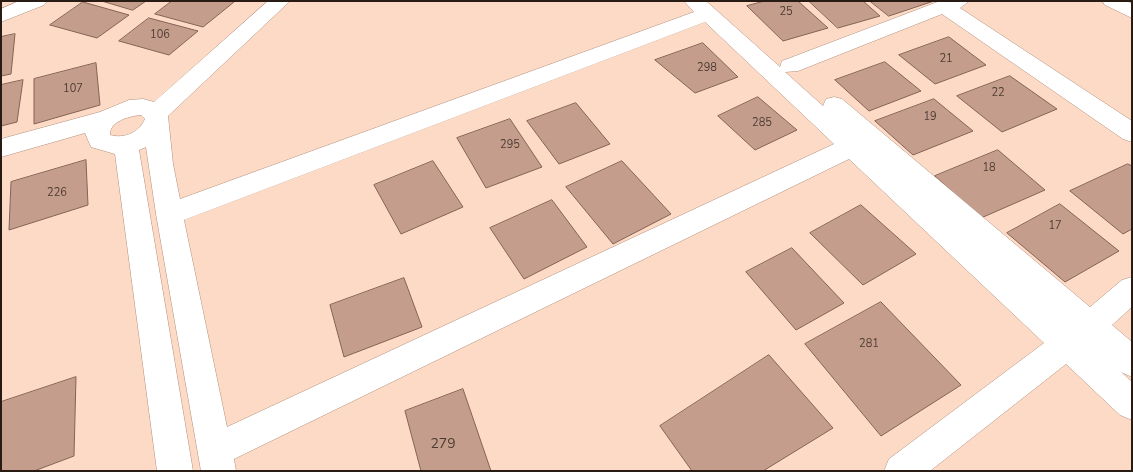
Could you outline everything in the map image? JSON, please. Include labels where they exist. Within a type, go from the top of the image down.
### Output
[{"type":"street","points":[[1,16],[37,1]]},
{"type":"street","points":[[1,164],[55,149],[142,139],[149,115],[257,1]]},
{"type":"street","points":[[149,115],[280,1]]},
{"type":"street","points":[[1112,1],[1132,12]]},
{"type":"street","points":[[790,66],[952,4],[1132,133]]},
{"type":"street","points":[[169,214],[707,5]]},
{"type":"street","points":[[707,5],[790,66],[1079,335],[1132,404]]},
{"type":"street","points":[[707,5],[852,146],[1079,335],[1132,362]]},
{"type":"street","points":[[1,148],[107,118],[121,110],[149,115]]},
{"type":"street","points":[[149,115],[217,460],[852,146]]},
{"type":"street","points":[[107,118],[97,133],[113,143],[176,471]]},
{"type":"street","points":[[901,471],[1079,335],[1132,289]]},
{"type":"building","points":[[102,1],[146,1],[133,10]]},
{"type":"building","points":[[172,1],[234,2],[203,27],[155,14]]},
{"type":"building","points":[[765,1],[798,1],[828,28],[783,41],[747,6]]},
{"type":"building","points":[[809,1],[863,1],[880,16],[838,28]]},
{"type":"building","points":[[870,1],[934,1],[889,16]]},
{"type":"building","points":[[83,2],[129,15],[97,38],[50,25]]},
{"type":"building","points":[[149,18],[198,31],[169,55],[119,41]]},
{"type":"building","points":[[15,34],[11,74],[1,76],[1,37]]},
{"type":"building","points":[[949,37],[986,65],[935,84],[899,55]]},
{"type":"building","points":[[703,43],[738,77],[695,93],[655,60]]},
{"type":"building","points":[[885,62],[921,91],[869,111],[835,80]]},
{"type":"building","points":[[96,63],[100,105],[34,124],[34,79]]},
{"type":"building","points":[[1010,76],[1057,109],[1002,132],[957,96]]},
{"type":"building","points":[[23,80],[17,122],[1,126],[1,85]]},
{"type":"building","points":[[758,97],[797,130],[755,150],[718,116]]},
{"type":"building","points":[[934,99],[973,131],[913,155],[875,121]]},
{"type":"building","points":[[576,103],[610,144],[559,164],[527,121]]},
{"type":"building","points":[[510,119],[542,167],[486,188],[457,138]]},
{"type":"building","points":[[998,150],[1045,190],[981,218],[935,176]]},
{"type":"building","points":[[86,160],[88,205],[9,230],[11,182]]},
{"type":"building","points":[[433,161],[463,207],[401,234],[374,185]]},
{"type":"building","points":[[622,161],[671,214],[613,244],[566,187]]},
{"type":"building","points":[[1128,164],[1132,166],[1132,229],[1123,234],[1070,191]]},
{"type":"building","points":[[552,200],[587,247],[524,279],[490,228]]},
{"type":"building","points":[[1060,204],[1119,251],[1065,282],[1007,233]]},
{"type":"building","points":[[861,205],[916,254],[863,285],[810,233]]},
{"type":"building","points":[[792,248],[844,303],[796,330],[746,272]]},
{"type":"building","points":[[404,278],[422,327],[344,357],[330,305]]},
{"type":"building","points":[[881,302],[961,385],[881,436],[805,344]]},
{"type":"building","points":[[769,355],[833,428],[763,471],[692,471],[660,426]]},
{"type":"building","points":[[76,377],[74,456],[34,471],[1,471],[1,402]]},
{"type":"building","points":[[463,389],[491,471],[421,471],[405,411]]}]
